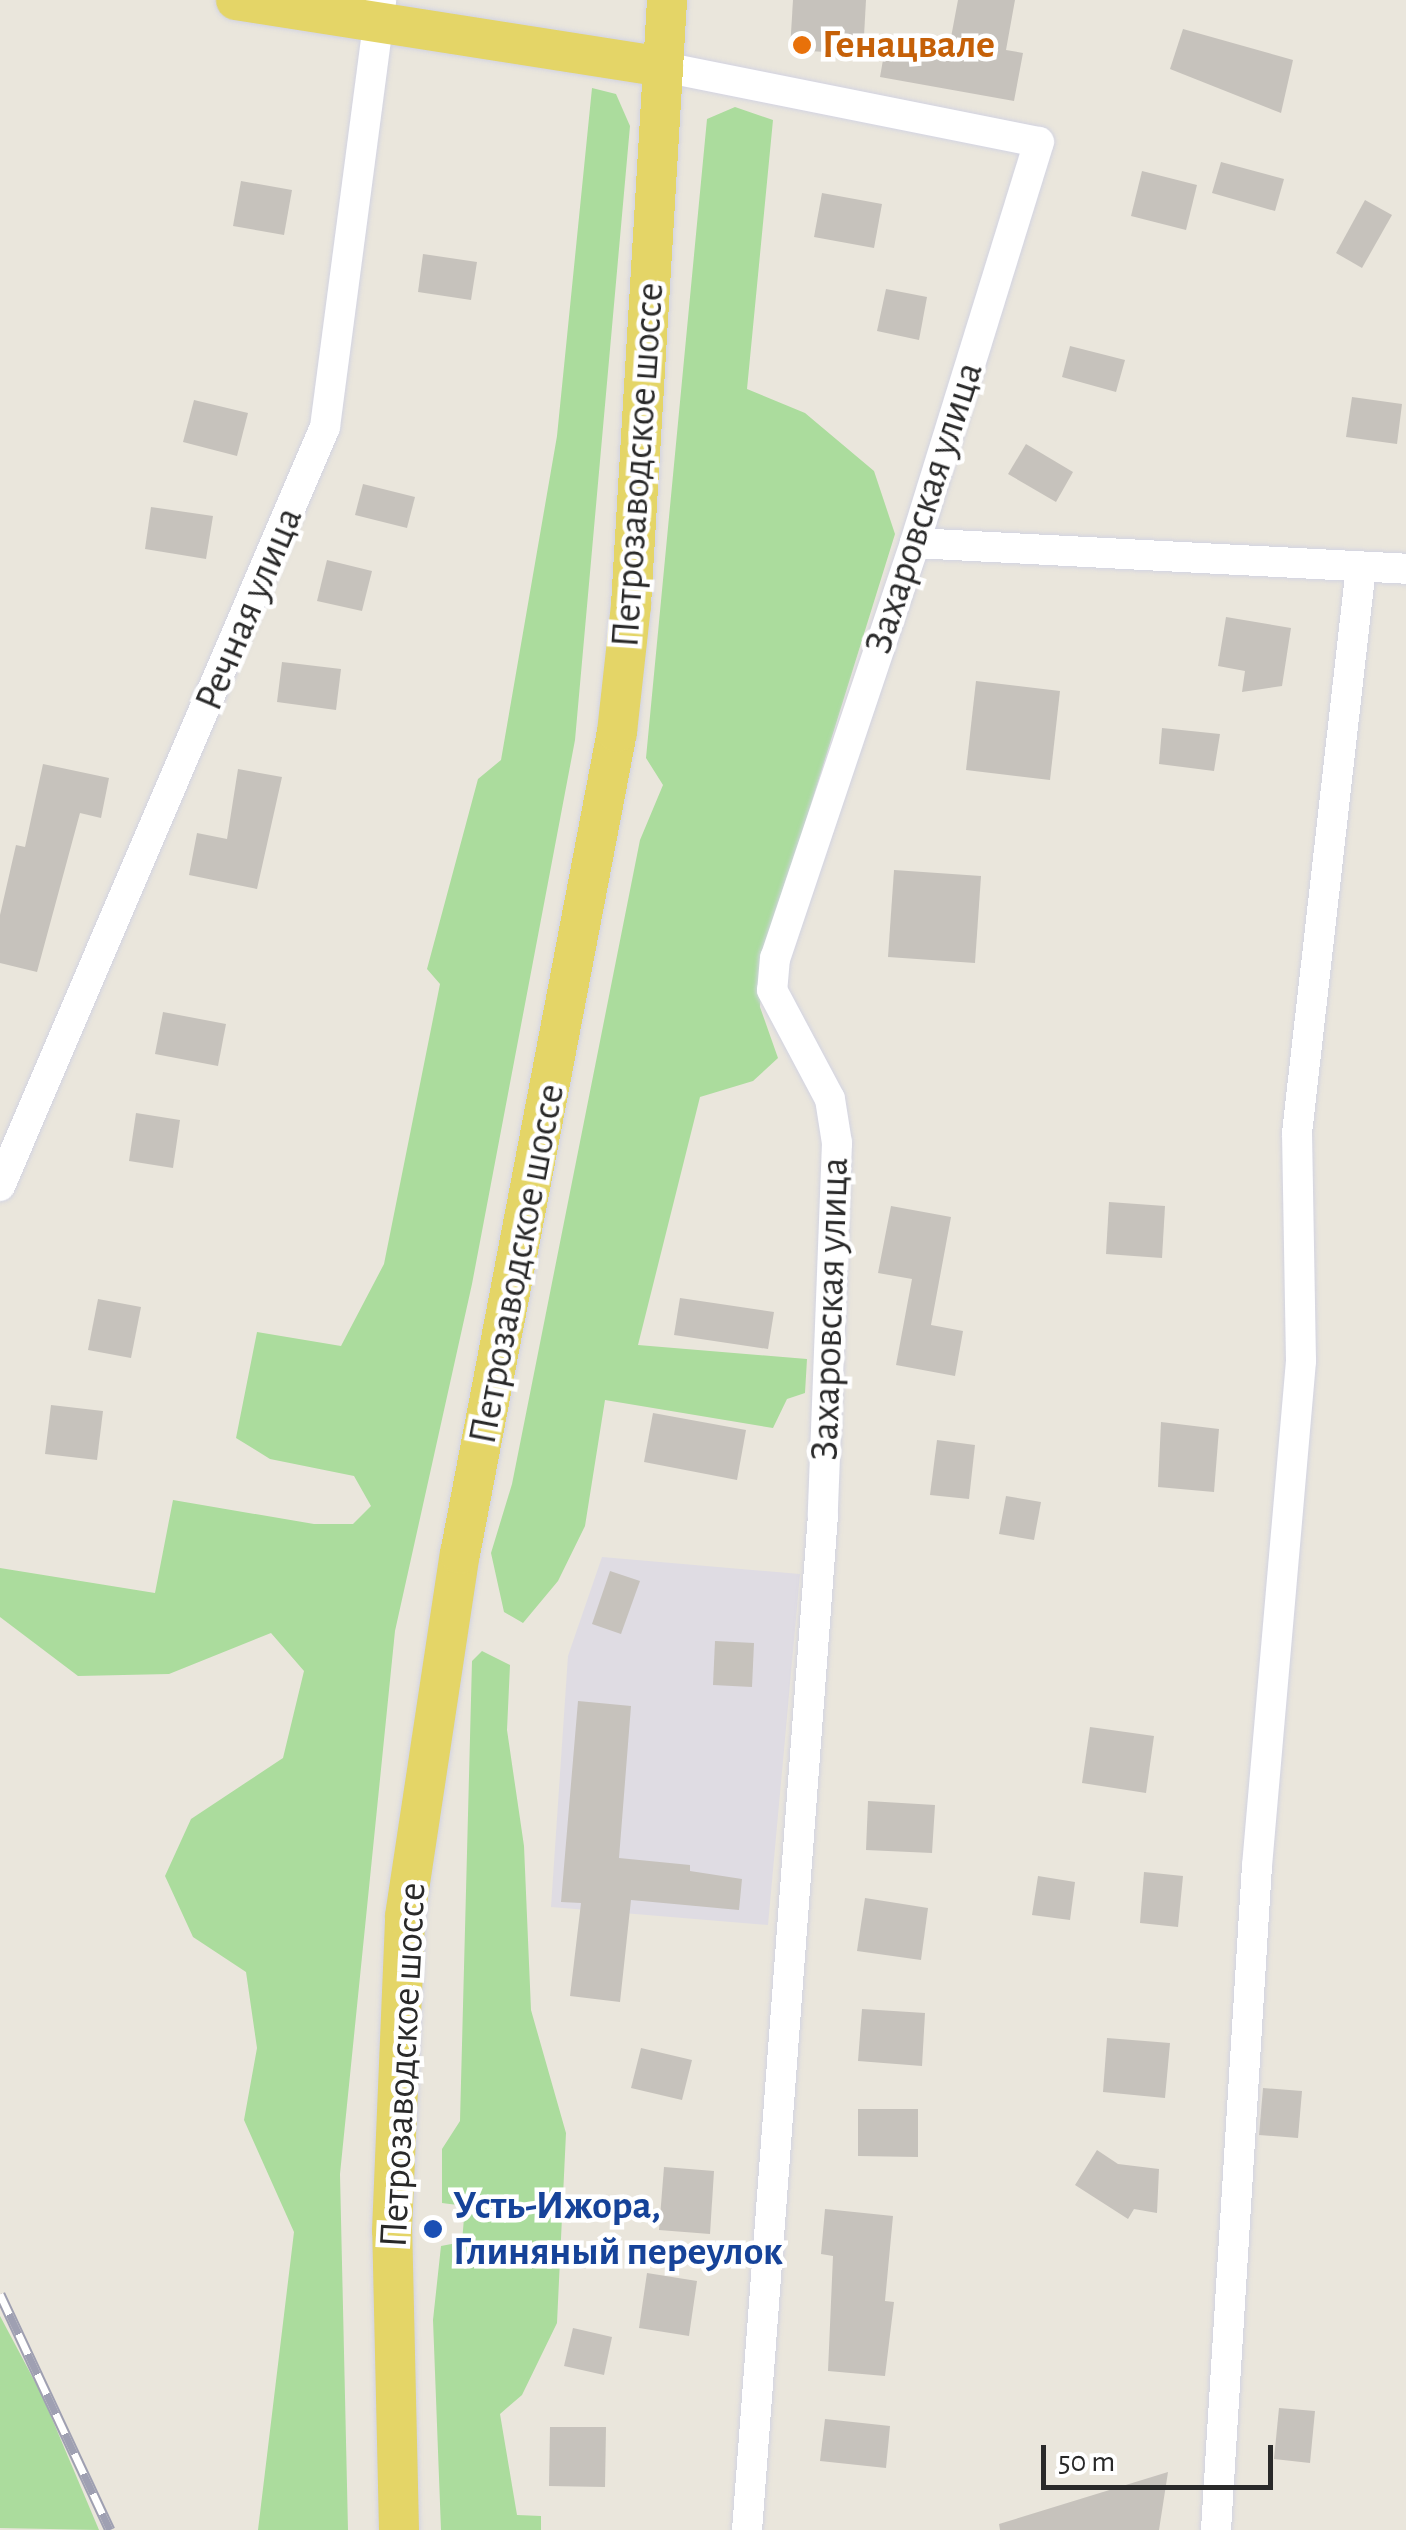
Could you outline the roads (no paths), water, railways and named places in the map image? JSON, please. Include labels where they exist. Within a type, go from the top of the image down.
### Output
[{"type":"main road","points":[[236,0],[378,12],[663,67]]},
{"type":"main road","name":"Петрозаводское шоссе","points":[[399,2530],[392,2214],[405,1916],[460,1554],[616,732],[632,605],[668,0]]},
{"type":"street","name":"Речная улица","points":[[0,1186],[326,427],[378,12]]},
{"type":"street","name":"Захаровская улица","points":[[663,67],[1040,142],[772,990],[830,1099],[837,1143],[823,1515],[747,2530]]},
{"type":"street","points":[[915,542],[1406,569]]},
{"type":"street","points":[[1216,2530],[1258,1866],[1301,1361],[1296,1133],[1361,567]]},
{"type":"railway","points":[[0,2294],[110,2530]]},
{"type":"place","name":"Генацвале","points":[[802,45]]},
{"type":"place","name":"Усть-Ижора, Глиняный переулок","points":[[433,2229]]}]
